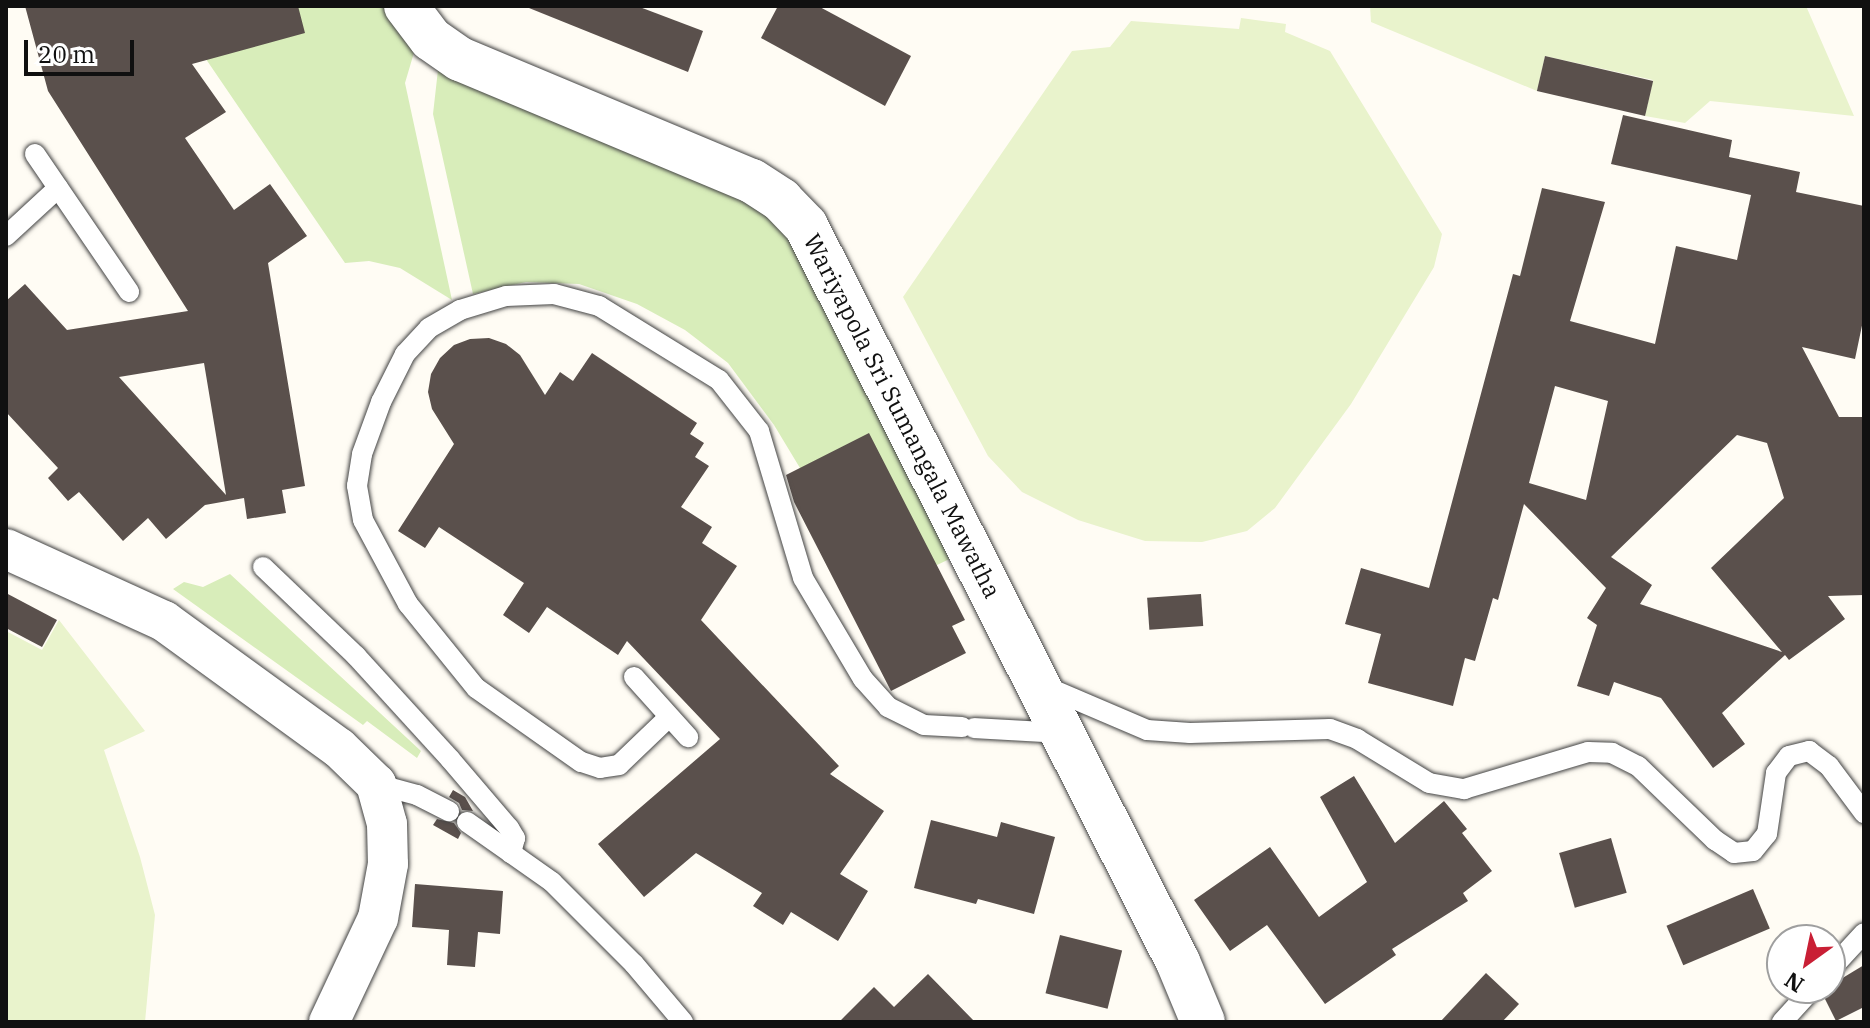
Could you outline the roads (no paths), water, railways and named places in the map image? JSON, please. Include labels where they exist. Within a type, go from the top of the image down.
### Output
[{"type":"street","name":"Wariyapola Sri Sumangala Mawatha","points":[[406,6],[431,39],[460,59],[752,181],[781,200],[806,226],[1178,962],[1203,1022]]},
{"type":"street","points":[[6,549],[164,621],[339,748],[376,784],[387,824],[388,864],[378,918],[329,1022]]},
{"type":"lane","points":[[35,154],[129,292]]},
{"type":"lane","points":[[6,236],[58,188]]},
{"type":"lane","points":[[669,717],[619,765],[611,767],[581,762],[476,688],[408,604],[363,520],[357,486],[362,454],[381,402],[405,354],[429,328],[460,310],[506,296],[554,294],[599,306],[719,380],[759,431],[803,578],[863,679],[888,707],[924,725],[1061,733]]},
{"type":"lane","points":[[263,567],[356,656],[450,759],[509,828],[515,838],[511,853]]},
{"type":"lane","points":[[634,677],[688,737]]},
{"type":"lane","points":[[1037,683],[1147,730],[1190,733],[1330,729],[1357,739],[1429,783],[1464,789],[1588,752],[1612,753],[1638,766],[1715,840],[1734,853],[1753,851],[1767,834],[1776,773],[1789,756],[1809,751],[1829,766],[1864,813]]},
{"type":"lane","points":[[376,784],[417,795],[449,811]]},
{"type":"lane","points":[[467,822],[552,882],[634,964],[683,1022]]},
{"type":"lane","points":[[1846,953],[1864,933]]},
{"type":"lane","points":[[1782,1022],[1798,1004]]}]
